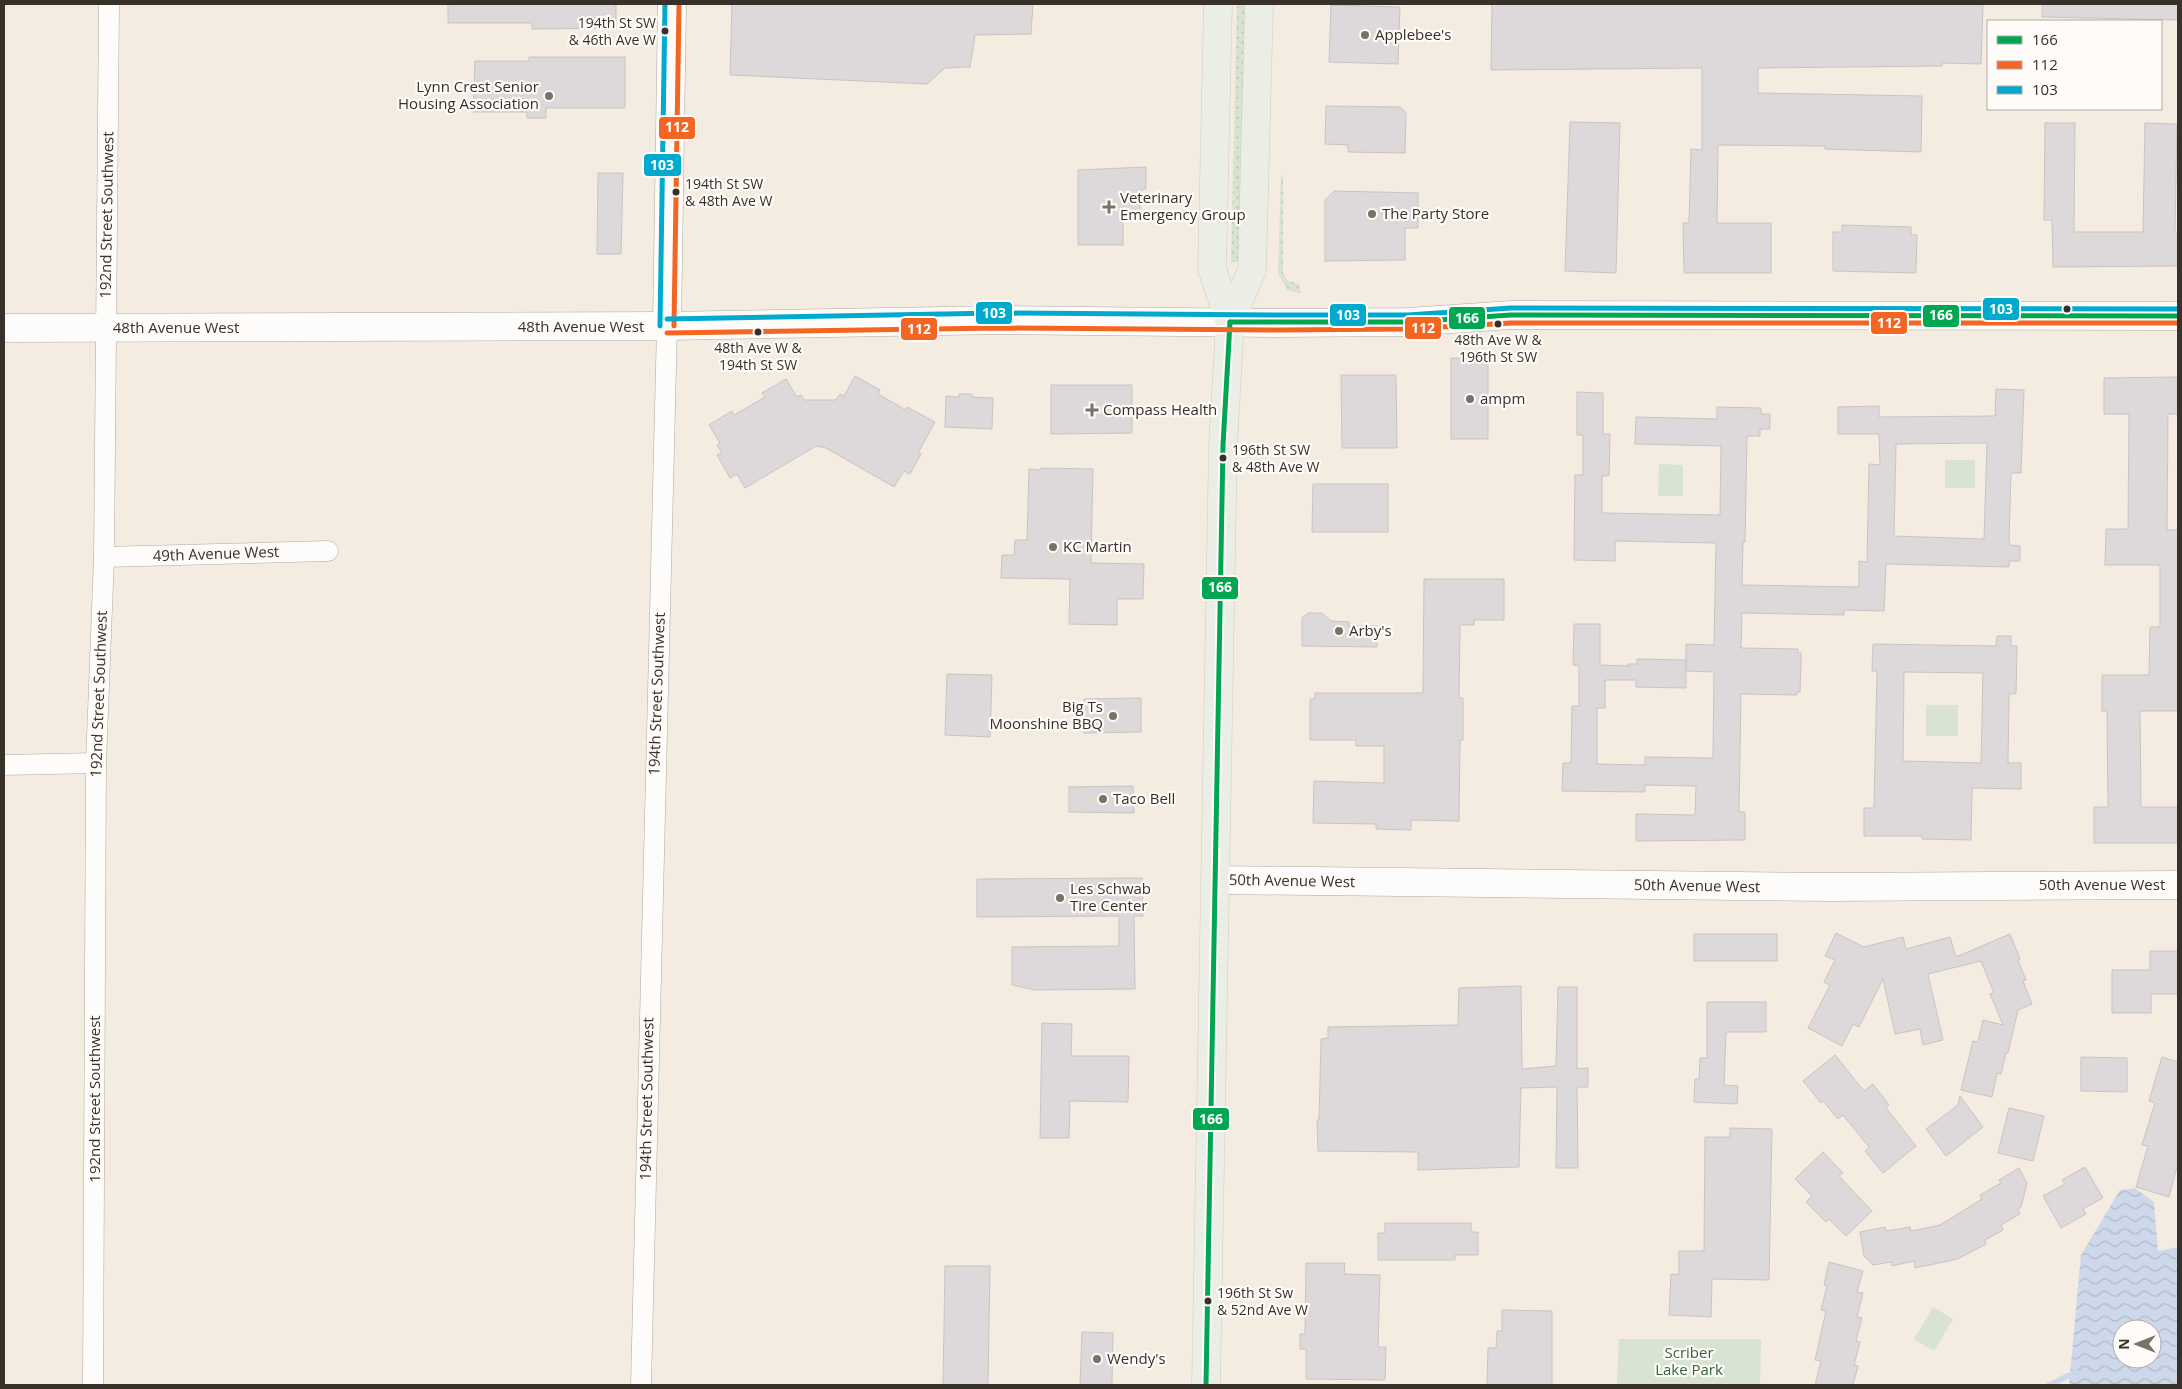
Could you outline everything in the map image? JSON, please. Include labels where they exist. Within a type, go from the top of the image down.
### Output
[{"type":"main road","points":[[1218,4],[1212,269],[1230,322]]},
{"type":"main road","points":[[1206,1385],[1223,445],[1230,322],[1252,270],[1259,4]]},
{"type":"street","name":"192nd Street Southwest","points":[[93,1385],[96,764],[104,557],[109,4]]},
{"type":"street","name":"194th Street Southwest","points":[[641,1385],[667,326],[672,4]]},
{"type":"street","name":"48th Avenue West","points":[[4,328],[667,326],[999,320],[1408,322],[1511,315],[2178,316]]},
{"type":"street","name":"49th Avenue West","points":[[104,557],[328,551]]},
{"type":"street","points":[[4,765],[96,764]]},
{"type":"street","name":"50th Avenue West","points":[[1216,880],[1830,887],[2178,884]]},
{"type":"green space","points":[[1237,4],[1245,4],[1239,262],[1231,262]]},
{"type":"green space","points":[[1281,175],[1283,177],[1283,273],[1288,281],[1299,284],[1301,294],[1288,290],[1278,274]]},
{"type":"green space","points":[[1945,460],[1975,460],[1975,488],[1945,488]]},
{"type":"green space","points":[[1659,464],[1683,465],[1683,496],[1658,496]]},
{"type":"green space","points":[[1926,705],[1958,705],[1958,736],[1926,736]]},
{"type":"green space","points":[[1933,1307],[1953,1319],[1934,1351],[1914,1339]]},
{"type":"green space","name":"Scriber Lake Park","points":[[1619,1339],[1761,1339],[1760,1385],[1617,1385]]},
{"type":"water","points":[[2135,1188],[2154,1202],[2158,1251],[2178,1247],[2178,1385],[2069,1385],[2081,1255],[2120,1190]]},
{"type":"building","points":[[448,4],[616,4],[616,28],[532,29],[532,23],[448,23]]},
{"type":"building","points":[[732,4],[1033,4],[1031,34],[975,35],[970,67],[945,68],[927,84],[730,75]]},
{"type":"building","points":[[1492,4],[1983,4],[1981,64],[1942,63],[1942,66],[1758,68],[1758,93],[1922,96],[1921,152],[1825,149],[1825,146],[1718,145],[1717,223],[1771,223],[1771,273],[1684,273],[1683,223],[1689,223],[1691,149],[1702,150],[1702,68],[1491,70]]},
{"type":"building","points":[[2042,4],[2178,4],[2178,20],[2042,17]]},
{"type":"building","name":"Applebee's","points":[[1331,5],[1400,7],[1398,64],[1329,62]]},
{"type":"building","name":"Lynn Crest Senior Housing Association","points":[[529,57],[625,57],[625,108],[546,108],[546,118],[527,118],[527,112],[473,112],[475,61],[529,61]]},
{"type":"building","points":[[1326,106],[1400,107],[1406,113],[1405,153],[1348,152],[1348,145],[1325,144]]},
{"type":"building","points":[[1570,122],[1620,123],[1616,273],[1565,271]]},
{"type":"building","points":[[2045,123],[2075,123],[2074,232],[2143,232],[2145,123],[2177,124],[2175,232],[2178,232],[2178,266],[2053,267],[2052,220],[2044,220]]},
{"type":"building","name":"Veterinary Emergency Group","points":[[1146,167],[1146,189],[1142,189],[1140,210],[1131,218],[1123,219],[1123,245],[1078,245],[1078,170]]},
{"type":"building","points":[[598,173],[623,173],[621,254],[597,254]]},
{"type":"building","name":"The Party Store","points":[[1334,191],[1418,193],[1418,228],[1405,228],[1405,260],[1325,261],[1325,200]]},
{"type":"building","points":[[1842,225],[1911,227],[1911,235],[1917,235],[1916,273],[1833,271],[1833,232],[1842,232]]},
{"type":"building","name":"ampm","points":[[1451,358],[1488,358],[1488,439],[1451,439]]},
{"type":"building","points":[[1341,375],[1396,375],[1397,448],[1342,448]]},
{"type":"building","points":[[855,376],[880,390],[878,394],[906,410],[907,407],[935,422],[918,453],[921,454],[910,474],[904,471],[894,487],[826,448],[816,446],[745,488],[737,474],[730,478],[717,455],[722,453],[717,445],[720,443],[709,425],[732,411],[734,415],[765,397],[762,393],[786,379],[797,397],[801,395],[804,400],[836,400],[840,394],[844,396]]},
{"type":"building","points":[[2178,377],[2178,414],[2168,414],[2167,530],[2178,530],[2178,711],[2140,711],[2141,807],[2178,807],[2178,843],[2094,843],[2094,807],[2108,807],[2107,711],[2102,711],[2102,675],[2149,675],[2150,627],[2160,627],[2160,565],[2105,565],[2106,529],[2128,529],[2129,414],[2104,414],[2104,378]]},
{"type":"building","points":[[1051,385],[1132,385],[1132,433],[1051,434]]},
{"type":"building","points":[[1996,389],[2024,390],[2021,473],[2011,473],[2009,539],[2010,545],[2020,546],[2020,561],[2009,561],[2009,567],[1886,564],[1884,611],[1844,610],[1844,615],[1742,613],[1741,648],[1798,649],[1798,653],[1801,653],[1800,692],[1797,692],[1797,695],[1741,694],[1739,812],[1745,812],[1745,840],[1636,841],[1636,814],[1695,815],[1696,786],[1645,785],[1645,792],[1562,791],[1563,763],[1571,763],[1572,706],[1579,706],[1579,666],[1573,665],[1574,624],[1600,624],[1600,665],[1628,666],[1628,664],[1637,664],[1637,659],[1686,660],[1686,644],[1714,645],[1716,543],[1615,541],[1615,561],[1574,560],[1575,475],[1583,475],[1583,435],[1577,435],[1577,392],[1603,393],[1603,434],[1610,434],[1609,476],[1602,476],[1602,513],[1720,515],[1721,446],[1635,444],[1636,417],[1717,419],[1717,407],[1761,408],[1761,414],[1770,414],[1770,429],[1760,429],[1760,436],[1747,436],[1745,542],[1743,542],[1742,585],[1859,587],[1859,561],[1867,562],[1869,464],[1880,465],[1879,434],[1838,434],[1838,407],[1879,406],[1879,417],[1995,416]],"holes":[[[1987,443],[1984,539],[1894,536],[1896,444]],[[1686,671],[1714,672],[1713,758],[1645,757],[1645,765],[1597,764],[1597,708],[1605,708],[1605,680],[1636,680],[1636,687],[1686,688]]]},
{"type":"building","points":[[959,394],[972,394],[972,397],[993,398],[992,429],[945,427],[946,396],[959,397]]},
{"type":"building","name":"KC Martin","points":[[1041,468],[1093,469],[1091,563],[1144,564],[1143,599],[1117,599],[1117,625],[1069,624],[1070,579],[1001,578],[1002,555],[1014,555],[1015,540],[1027,540],[1029,469],[1040,470]]},
{"type":"building","points":[[1313,484],[1388,484],[1388,532],[1312,532]]},
{"type":"building","points":[[1424,579],[1504,579],[1504,620],[1474,620],[1474,625],[1460,625],[1459,698],[1463,698],[1463,740],[1460,740],[1459,821],[1411,820],[1411,830],[1376,829],[1376,824],[1313,823],[1314,781],[1384,783],[1384,746],[1356,746],[1356,740],[1310,740],[1310,699],[1315,699],[1315,693],[1423,693]]},
{"type":"building","name":"Arby's","points":[[1308,613],[1322,613],[1331,621],[1349,622],[1349,626],[1377,626],[1377,647],[1302,646],[1302,618]]},
{"type":"building","points":[[1997,636],[2011,636],[2011,646],[2017,646],[2016,694],[2009,694],[2008,763],[2021,763],[2021,789],[1972,788],[1971,840],[1922,839],[1922,836],[1864,836],[1864,808],[1874,808],[1877,671],[1872,671],[1873,644],[1996,646]],"holes":[[[1904,672],[1983,673],[1981,763],[1903,761]]]},
{"type":"building","points":[[947,674],[992,675],[990,737],[945,735]]},
{"type":"building","name":"Big Ts Moonshine BBQ","points":[[1141,698],[1141,732],[1084,733],[1084,699]]},
{"type":"building","name":"Taco Bell","points":[[1133,786],[1134,813],[1069,812],[1069,787]]},
{"type":"building","points":[[1142,878],[1143,916],[1134,916],[1135,989],[1035,990],[1012,985],[1012,947],[1119,946],[1119,916],[977,917],[977,879]]},
{"type":"building","points":[[1836,933],[1864,947],[1903,937],[1906,949],[1950,937],[1956,957],[2010,934],[2020,959],[2018,960],[2026,980],[2023,981],[2032,1004],[2018,1010],[2008,1053],[2006,1053],[2001,1074],[1997,1073],[1992,1097],[1961,1090],[1973,1041],[1978,1042],[1983,1020],[2003,1025],[1990,994],[1994,993],[1981,961],[1928,974],[1943,1040],[1923,1045],[1920,1029],[1895,1034],[1883,979],[1859,1027],[1853,1024],[1842,1046],[1808,1028],[1830,985],[1824,982],[1835,960],[1825,956]]},
{"type":"building","points":[[1694,934],[1777,934],[1777,961],[1694,961]]},
{"type":"building","points":[[2150,951],[2178,951],[2178,994],[2151,994],[2151,1013],[2112,1013],[2112,970],[2150,970]]},
{"type":"building","points":[[1521,986],[1522,1069],[1556,1066],[1558,987],[1577,987],[1577,1069],[1588,1068],[1588,1087],[1577,1087],[1578,1168],[1556,1168],[1557,1087],[1521,1088],[1519,1167],[1418,1170],[1418,1152],[1318,1151],[1317,1120],[1319,1120],[1321,1039],[1328,1038],[1328,1027],[1458,1025],[1459,988]]},
{"type":"building","points":[[1707,1002],[1766,1002],[1766,1032],[1726,1032],[1724,1085],[1738,1086],[1737,1104],[1694,1102],[1695,1079],[1699,1079],[1700,1058],[1707,1058]]},
{"type":"building","points":[[1042,1023],[1072,1024],[1071,1056],[1129,1056],[1128,1102],[1070,1101],[1069,1138],[1040,1138]]},
{"type":"building","points":[[1835,1055],[1864,1091],[1873,1084],[1889,1105],[1886,1108],[1916,1146],[1883,1173],[1865,1151],[1869,1147],[1843,1115],[1838,1119],[1823,1101],[1821,1103],[1803,1081]]},
{"type":"building","points":[[2081,1057],[2127,1058],[2127,1092],[2081,1091]]},
{"type":"building","points":[[2162,1057],[2178,1062],[2178,1163],[2169,1197],[2136,1187],[2148,1146],[2142,1145],[2155,1103],[2149,1101]]},
{"type":"building","points":[[1960,1096],[1983,1127],[1946,1156],[1926,1129],[1958,1105]]},
{"type":"building","points":[[2009,1108],[2044,1116],[2033,1161],[1998,1153]]},
{"type":"building","points":[[1730,1128],[1772,1129],[1769,1280],[1712,1279],[1711,1317],[1669,1315],[1671,1274],[1679,1275],[1679,1251],[1704,1251],[1705,1137],[1730,1137]]},
{"type":"building","points":[[1823,1152],[1843,1173],[1839,1176],[1872,1211],[1846,1236],[1829,1219],[1826,1222],[1806,1202],[1812,1196],[1795,1179]]},
{"type":"building","points":[[2085,1167],[2103,1198],[2083,1209],[2086,1214],[2061,1228],[2043,1196],[2065,1184],[2062,1180]]},
{"type":"building","points":[[2019,1168],[2027,1183],[2021,1207],[2018,1209],[2020,1214],[2001,1225],[2003,1230],[1985,1240],[1986,1244],[1958,1259],[1915,1268],[1914,1261],[1892,1266],[1891,1262],[1873,1265],[1864,1256],[1860,1232],[1885,1227],[1886,1231],[1910,1227],[1911,1231],[1940,1225],[1982,1199],[1980,1195],[2001,1183],[1999,1180]]},
{"type":"building","points":[[1385,1223],[1471,1223],[1471,1232],[1478,1232],[1478,1255],[1455,1255],[1455,1260],[1378,1260],[1378,1233],[1385,1233]]},
{"type":"building","points":[[1829,1262],[1863,1271],[1857,1292],[1863,1293],[1857,1317],[1862,1318],[1856,1341],[1860,1342],[1854,1365],[1858,1366],[1853,1385],[1815,1385],[1821,1361],[1815,1360],[1826,1311],[1821,1310],[1827,1286],[1824,1285]]},
{"type":"building","points":[[1306,1263],[1345,1263],[1344,1274],[1380,1275],[1378,1347],[1386,1347],[1385,1380],[1306,1379],[1306,1349],[1300,1349],[1300,1334],[1305,1334]]},
{"type":"building","points":[[945,1266],[990,1266],[988,1385],[943,1385]]},
{"type":"building","points":[[1502,1310],[1552,1311],[1552,1385],[1487,1385],[1488,1348],[1496,1348],[1497,1331],[1502,1331]]},
{"type":"building","name":"Wendy's","points":[[1082,1332],[1113,1333],[1112,1385],[1080,1385]]},
{"type":"waterway","points":[[2049,1385],[2076,1372]]},
{"type":"transit line","name":"103","points":[[660,326],[665,4]]},
{"type":"transit line","name":"112","points":[[674,326],[679,4]]},
{"type":"transit line","name":"103","points":[[667,319],[999,313],[1408,315],[1511,308],[2178,309]]},
{"type":"transit line","name":"166","points":[[1230,322],[1408,322],[1511,315],[2178,316]]},
{"type":"transit line","name":"166","points":[[1206,1385],[1223,445],[1230,322]]},
{"type":"transit line","name":"112","points":[[667,333],[999,328],[1408,329],[1511,323],[2178,323]]},
{"type":"place","name":"194th St SW & 46th Ave W","points":[[665,31]]},
{"type":"place","name":"Applebee's","points":[[1365,35]]},
{"type":"place","name":"Lynn Crest Senior Housing Association","points":[[549,96]]},
{"type":"place","name":"194th St SW & 48th Ave W","points":[[676,192]]},
{"type":"place","name":"Veterinary Emergency Group","points":[[1109,207]]},
{"type":"place","name":"The Party Store","points":[[1372,214]]},
{"type":"place","name":"48th Ave W & 196th St SW","points":[[1498,324]]},
{"type":"place","name":"48th Ave W & 194th St SW","points":[[758,332]]},
{"type":"place","name":"ampm","points":[[1470,399]]},
{"type":"place","name":"Compass Health","points":[[1092,410]]},
{"type":"place","name":"196th St SW & 48th Ave W","points":[[1223,458]]},
{"type":"place","name":"KC Martin","points":[[1053,547]]},
{"type":"place","name":"Arby's","points":[[1339,631]]},
{"type":"place","name":"Big Ts Moonshine BBQ","points":[[1113,716]]},
{"type":"place","name":"Taco Bell","points":[[1103,799]]},
{"type":"place","name":"Les Schwab Tire Center","points":[[1060,898]]},
{"type":"place","name":"196th St Sw & 52nd Ave W","points":[[1208,1301]]},
{"type":"place","name":"Wendy's","points":[[1097,1359]]}]
